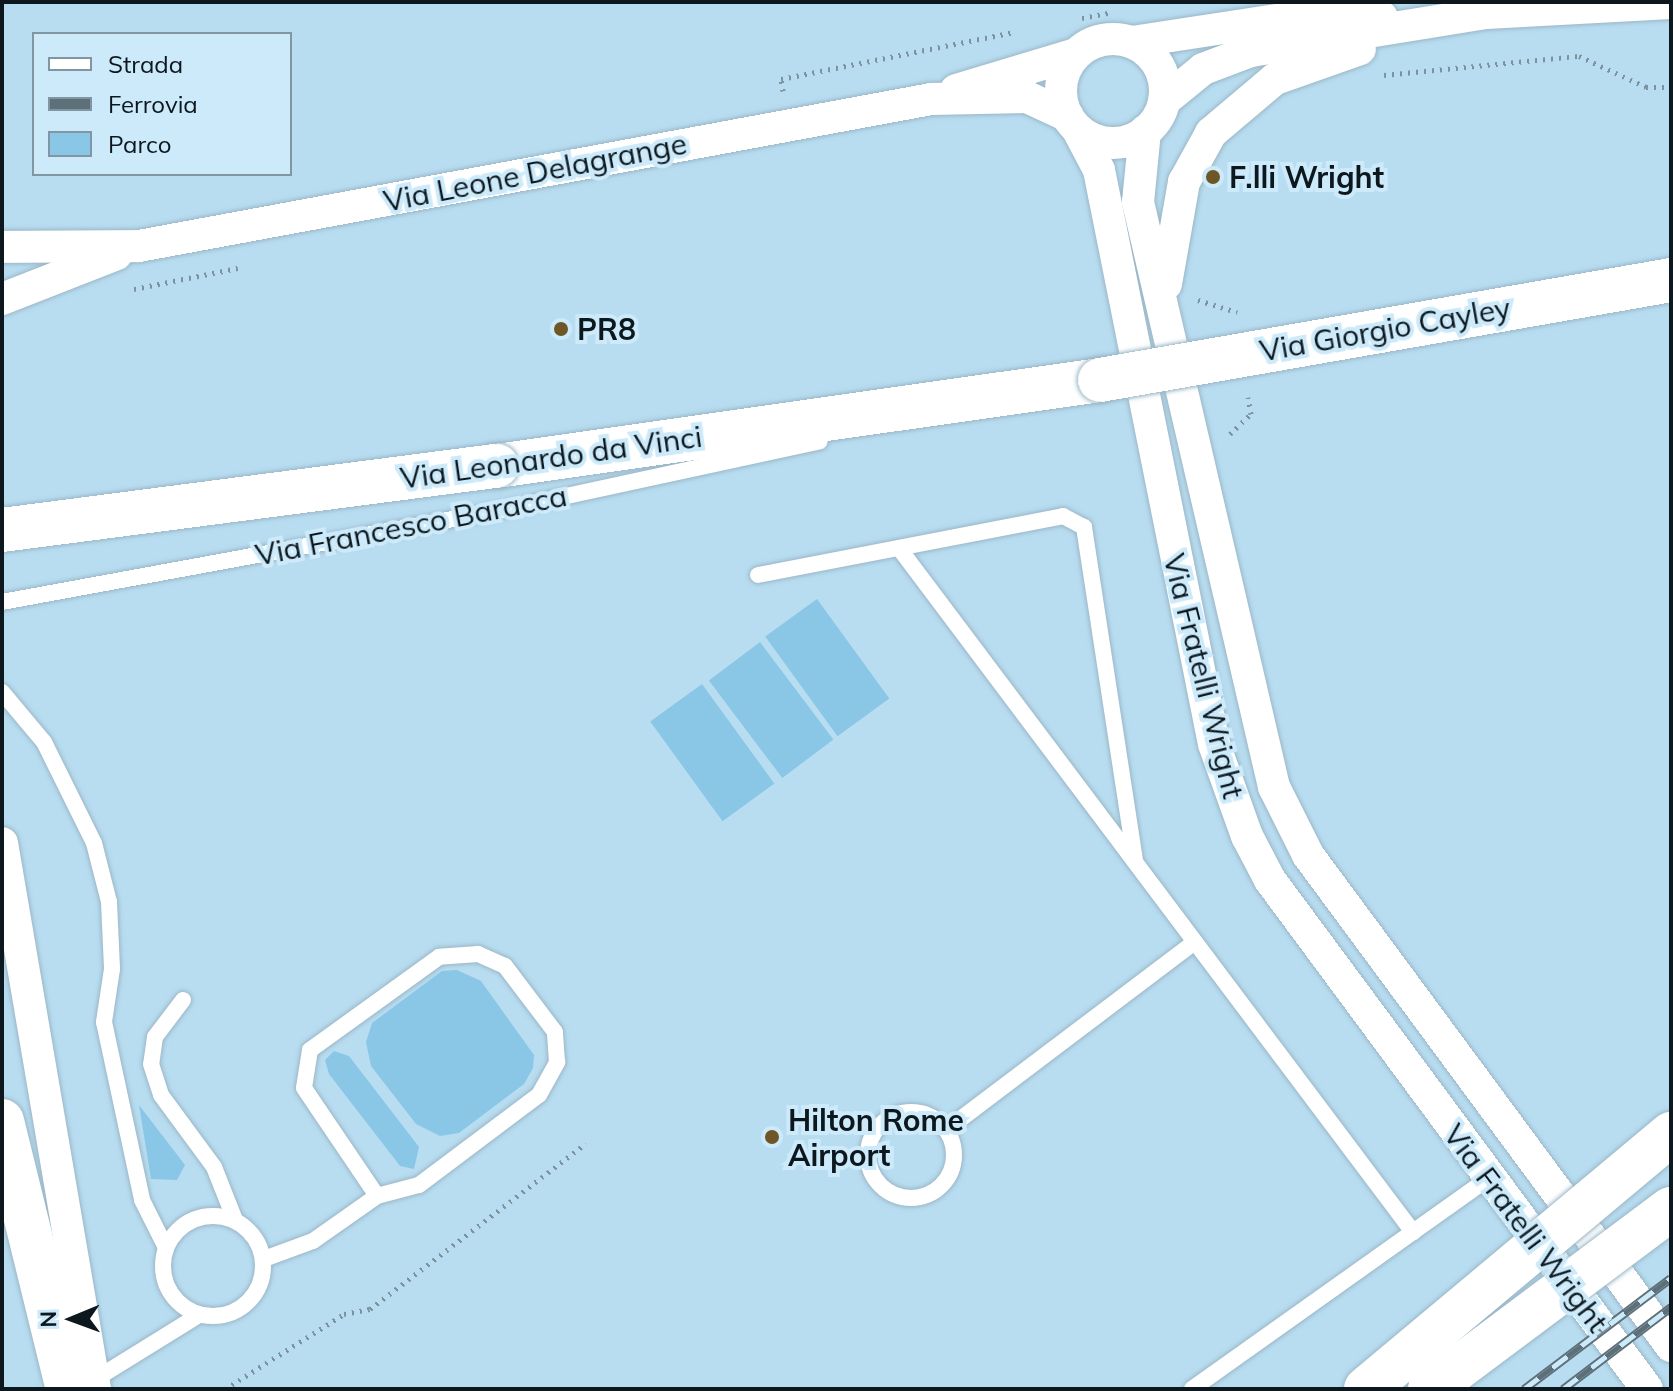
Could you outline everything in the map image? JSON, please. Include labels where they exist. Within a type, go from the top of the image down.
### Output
[{"type":"main road","name":"Via Giorgio Cayley","points":[[1100,380],[1671,280]]},
{"type":"main road","name":"Via Leonardo da Vinci","points":[[2,530],[1100,380]]},
{"type":"main road","points":[[2,1121],[84,1387]]},
{"type":"main road","points":[[1366,1389],[1671,1134]]},
{"type":"main road","points":[[1430,1389],[1671,1209]]},
{"type":"street","points":[[1441,20],[1322,13],[1132,42],[1102,40],[1076,54],[1062,84],[1073,123],[1112,143],[1145,131],[1164,101],[1203,69],[1251,51],[1534,6],[1671,3]]},
{"type":"street","name":"Via Fratelli Wright","points":[[1164,307],[1184,182],[1211,133],[1275,79],[1441,20]]},
{"type":"street","points":[[1132,42],[1159,65],[1164,101]]},
{"type":"street","name":"Via Leone Delagrange","points":[[2,247],[139,246],[931,99],[1076,54]]},
{"type":"street","name":"Via Leone Delagrange","points":[[931,99],[1027,97],[1073,123]]},
{"type":"street","name":"Via Fratelli Wright","points":[[1073,123],[1099,170],[1180,586],[1234,806],[1270,880],[1647,1389]]},
{"type":"street","name":"Via Fratelli Wright","points":[[1145,131],[1138,202],[1274,787],[1308,855],[1671,1346]]},
{"type":"street","name":"Via Leone Delagrange","points":[[2,299],[139,246]]},
{"type":"street","points":[[1180,586],[1225,580]]},
{"type":"street","points":[[2,843],[44,1098],[84,1387]]},
{"type":"street","points":[[1309,933],[1344,904]]},
{"type":"street","points":[[2,942],[44,1098]]},
{"type":"street","points":[[1496,1187],[1536,1166]]},
{"type":"lane","name":"Via Francesco Baracca","points":[[2,602],[502,510],[1100,380]]},
{"type":"lane","points":[[758,575],[1063,516],[1084,527],[1136,863]]},
{"type":"lane","points":[[899,548],[1413,1232]]},
{"type":"lane","points":[[2,692],[44,742],[94,843],[109,902],[112,969],[104,1022],[142,1200],[166,1248],[172,1296],[199,1315],[216,1317],[246,1305],[264,1259],[313,1241],[377,1196],[419,1185],[545,1084],[557,1062],[555,1032],[505,966],[478,954],[439,957],[310,1050],[304,1088],[377,1196]]},
{"type":"lane","points":[[946,1130],[1195,942]]},
{"type":"lane","points":[[183,1000],[155,1037],[151,1064],[161,1095],[214,1167],[235,1220],[264,1259]]},
{"type":"lane","points":[[922,1113],[946,1130],[954,1158],[933,1192],[907,1199],[873,1177],[872,1136],[893,1115],[922,1113]]},
{"type":"lane","points":[[1192,1389],[1413,1232],[1496,1187]]},
{"type":"lane","points":[[166,1248],[187,1222],[235,1220]]},
{"type":"lane","points":[[84,1387],[199,1315]]},
{"type":"path","points":[[1067,21],[1097,15]]},
{"type":"path","points":[[788,125],[781,79],[1022,30]]},
{"type":"path","points":[[1367,77],[1579,56],[1646,87],[1671,87]]},
{"type":"path","points":[[1196,287],[1198,300]]},
{"type":"path","points":[[225,1389],[344,1314],[370,1309],[586,1143]]},
{"type":"shaded area","points":[[2,2],[1671,2],[1671,1389],[2,1389]]},
{"type":"green space","points":[[817,599],[889,699],[838,736],[765,637]]},
{"type":"green space","points":[[760,642],[833,739],[782,778],[709,681]]},
{"type":"green space","points":[[702,684],[774,784],[723,821],[650,722]]},
{"type":"green space","points":[[457,970],[481,981],[534,1055],[533,1068],[524,1084],[459,1133],[440,1136],[416,1124],[371,1066],[366,1042],[372,1023],[442,971]]},
{"type":"green space","points":[[334,1051],[349,1056],[419,1147],[414,1169],[400,1166],[329,1074],[325,1060]]},
{"type":"green space","points":[[139,1105],[185,1165],[177,1180],[151,1179]]},
{"type":"railway","points":[[1524,1389],[1671,1278]]},
{"type":"railway","points":[[1563,1389],[1671,1307]]},
{"type":"place","name":"F.lli Wright","points":[[1213,177]]},
{"type":"place","name":"PR8","points":[[561,329]]},
{"type":"place","name":"Hilton Rome Airport","points":[[772,1137]]}]
